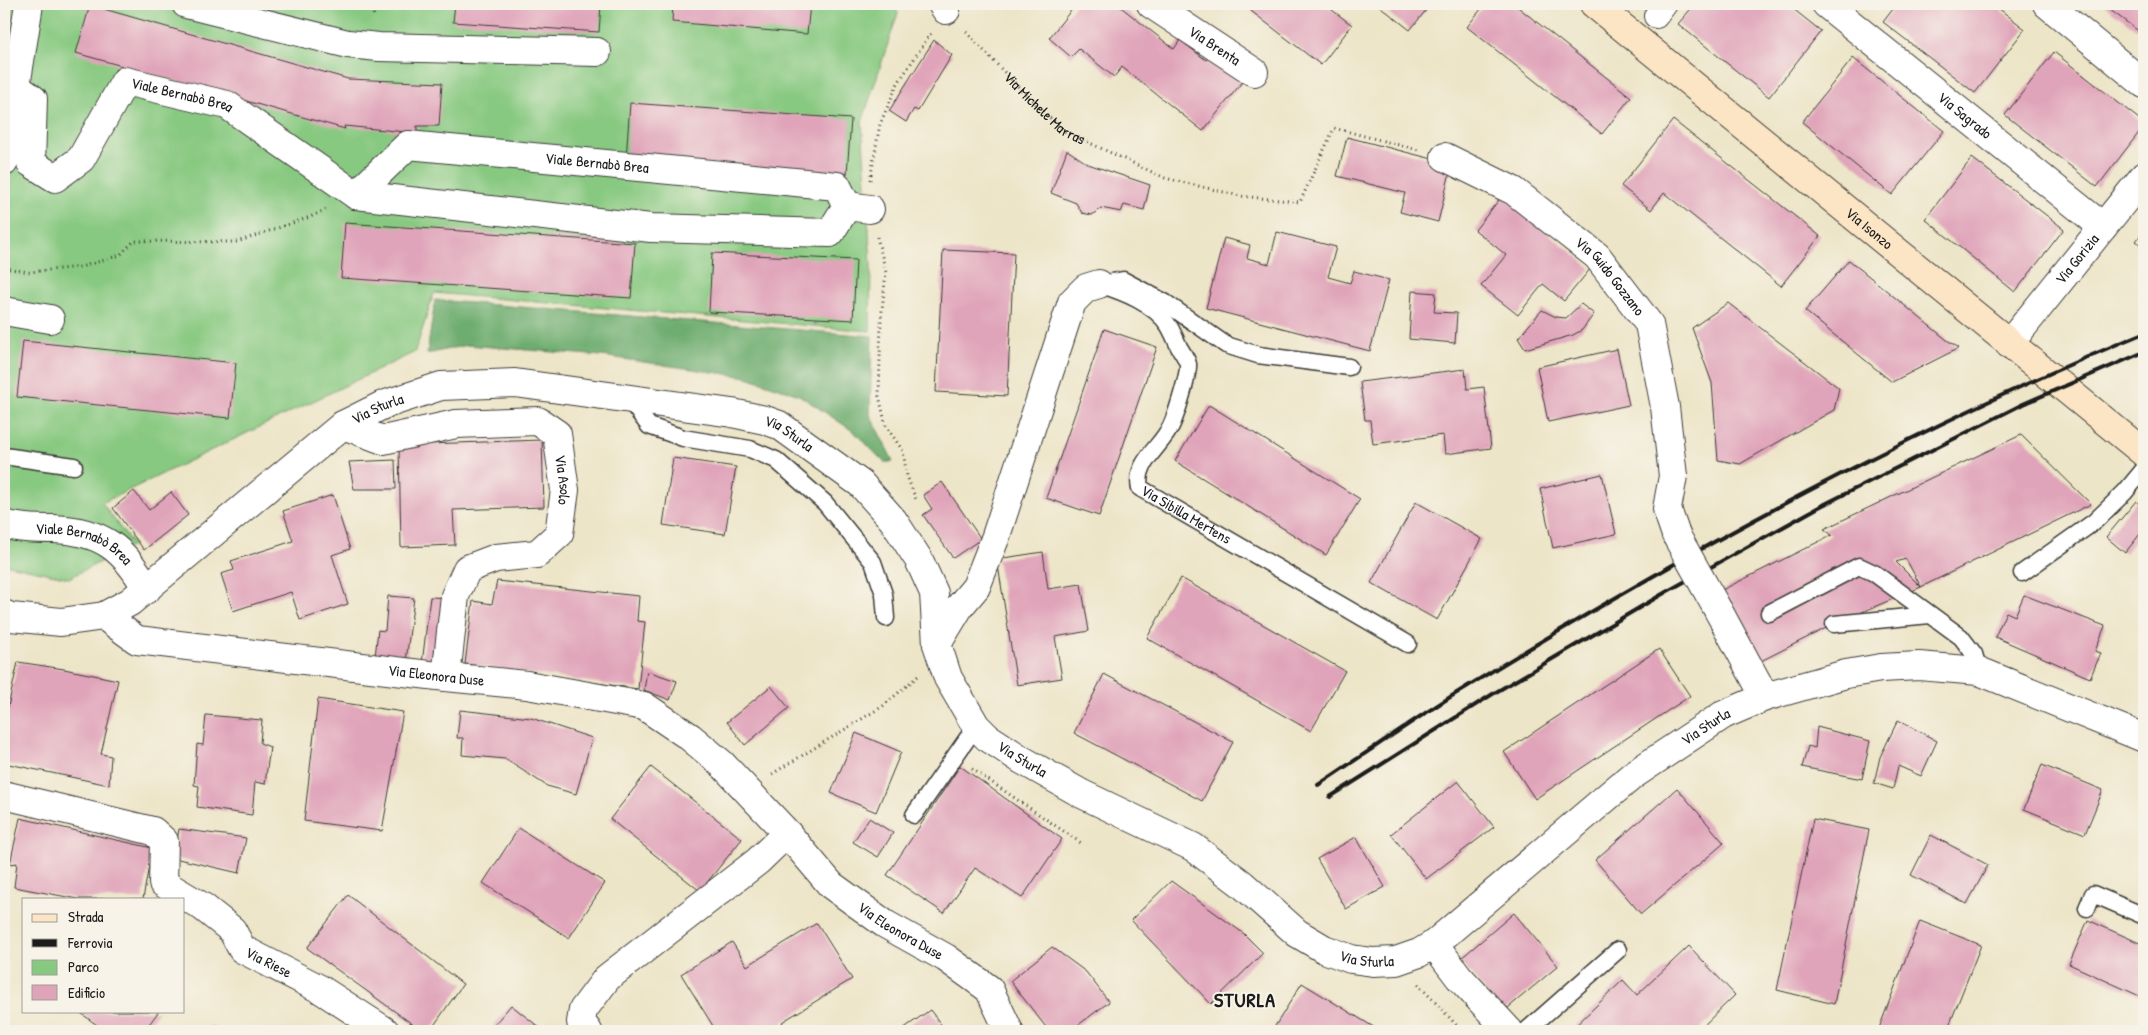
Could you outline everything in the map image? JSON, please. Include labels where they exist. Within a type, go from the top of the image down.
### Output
[{"type":"main road","name":"Via Isonzo","points":[[1594,4],[2009,344],[2144,452]]},
{"type":"street","points":[[4,162],[29,4]]},
{"type":"street","points":[[186,4],[348,44],[379,47],[597,52]]},
{"type":"street","name":"Via Brenta","points":[[1151,4],[1254,72]]},
{"type":"street","name":"Via Sagrado","points":[[1826,4],[2103,227]]},
{"type":"street","points":[[2047,4],[2144,84]]},
{"type":"street","name":"Viale Bernabò Brea","points":[[15,86],[33,99],[30,163],[55,178],[81,159],[125,81],[227,105],[356,195],[651,228],[830,232],[859,207],[837,186],[408,145],[356,195]]},
{"type":"street","name":"Via Guido Gozzano","points":[[1445,157],[1514,191],[1597,256],[1648,324],[1665,407],[1673,476],[1667,509],[1676,535],[1765,698]]},
{"type":"street","name":"Via Gorizia","points":[[2009,344],[2144,176]]},
{"type":"street","points":[[937,644],[960,606],[976,587],[996,536],[1072,302],[1086,288],[1098,284]]},
{"type":"street","points":[[4,311],[50,319]]},
{"type":"street","name":"Via Sturla","points":[[4,614],[11,617],[60,622],[104,616],[130,602],[147,589],[343,425],[383,406],[441,386],[516,383],[628,398],[765,420],[794,434],[861,484],[893,520],[919,560],[934,593],[937,644],[948,678],[976,726],[1022,760],[1082,794],[1193,847],[1242,884],[1297,933],[1324,949],[1351,959],[1373,962],[1396,960],[1427,949],[1634,775],[1723,715],[1765,698],[1846,674],[1881,668],[1919,666],[1979,671],[2144,738]]},
{"type":"street","name":"Via Asolo","points":[[343,425],[383,440],[456,424],[538,421],[557,434],[565,490],[559,534],[537,554],[496,558],[467,569],[455,596],[446,678]]},
{"type":"street","name":"Viale Bernabò Brea","points":[[4,524],[78,532],[97,537],[121,552],[133,565],[147,589]]},
{"type":"street","name":"Via Eleonora Duse","points":[[104,616],[137,640],[446,678],[528,685],[644,706],[690,737],[722,764],[787,833],[831,885],[885,924],[946,958],[989,989],[1008,1031]]},
{"type":"street","name":"Via Riese","points":[[4,795],[153,831],[164,841],[163,883],[203,907],[232,930],[242,949],[320,989],[385,1031]]},
{"type":"street","points":[[585,1020],[607,978],[758,861],[787,833]]},
{"type":"street","points":[[1427,949],[1432,972],[1484,1031]]},
{"type":"street","points":[[1427,949],[1459,977],[1509,1031]]},
{"type":"lane","points":[[1098,284],[1124,280],[1166,303],[1226,345],[1258,355],[1348,368]]},
{"type":"lane","name":"Via Sibilla Mertens","points":[[1098,284],[1125,293],[1150,307],[1168,325],[1188,364],[1180,403],[1171,427],[1154,452],[1144,462],[1139,481],[1140,488],[1408,644]]},
{"type":"lane","points":[[628,398],[649,426],[683,438],[750,449],[776,460],[825,503],[873,562],[884,594],[886,618]]},
{"type":"lane","points":[[4,456],[74,466]]},
{"type":"lane","points":[[2022,572],[2094,522],[2125,492],[2144,469]]},
{"type":"lane","points":[[1769,613],[1859,566],[1874,574],[1961,637],[1974,654],[1979,671]]},
{"type":"lane","points":[[1834,624],[1930,615]]},
{"type":"lane","points":[[914,815],[976,726]]},
{"type":"lane","points":[[2087,908],[2093,894],[2144,916]]},
{"type":"lane","points":[[1526,1031],[1618,950]]},
{"type":"path","name":"Via Michele Marras","points":[[870,178],[880,124],[898,83],[944,7],[1028,97],[1064,131],[1165,178],[1240,196],[1300,202],[1334,128],[1445,157]]},
{"type":"path","points":[[4,268],[28,272],[81,267],[120,255],[134,241],[237,242],[310,217],[356,195]]},
{"type":"path","points":[[886,272],[881,320],[879,396],[886,426],[903,450],[908,476],[918,506]]},
{"type":"path","points":[[746,790],[883,706],[923,672]]},
{"type":"path","points":[[955,758],[1081,844]]},
{"type":"path","points":[[1417,984],[1462,1031]]},
{"type":"green space","points":[[4,4],[894,4],[898,13],[862,122],[871,265],[870,331],[434,293],[415,352],[102,503],[133,545],[69,578],[4,564]]},
{"type":"green space","points":[[435,300],[872,336],[870,415],[893,461],[885,463],[853,431],[799,395],[747,377],[602,356],[467,345],[427,354]]},
{"type":"building","points":[[455,4],[601,4],[599,32],[453,22]]},
{"type":"building","points":[[673,4],[810,4],[807,34],[672,22]]},
{"type":"building","points":[[1076,4],[1117,4],[1174,49],[1180,40],[1206,60],[1212,55],[1243,81],[1203,131],[1122,67],[1114,77],[1079,49],[1071,57],[1049,38]]},
{"type":"building","points":[[1256,4],[1324,4],[1352,25],[1321,65],[1251,11]]},
{"type":"building","points":[[1377,4],[1431,4],[1410,30]]},
{"type":"building","points":[[1485,4],[1514,4],[1631,97],[1602,134],[1467,27]]},
{"type":"building","points":[[1695,4],[1787,4],[1821,31],[1769,97],[1678,24]]},
{"type":"building","points":[[1897,4],[1993,4],[2025,29],[1975,93],[1883,22]]},
{"type":"building","points":[[2102,4],[2144,4],[2144,35]]},
{"type":"building","points":[[90,5],[348,79],[442,83],[439,126],[417,126],[417,133],[344,126],[345,129],[76,53]]},
{"type":"building","points":[[934,40],[952,55],[918,111],[914,109],[906,122],[889,111]]},
{"type":"building","points":[[2054,52],[2144,123],[2144,126],[2097,187],[2005,115]]},
{"type":"building","points":[[1853,58],[1944,131],[1892,195],[1802,122]]},
{"type":"building","points":[[630,103],[851,119],[847,174],[626,159]]},
{"type":"building","points":[[1673,120],[1820,236],[1781,286],[1664,193],[1651,210],[1621,186]]},
{"type":"building","points":[[1347,137],[1452,164],[1438,222],[1400,212],[1405,193],[1337,176]]},
{"type":"building","points":[[1067,150],[1088,164],[1150,185],[1144,210],[1124,205],[1121,212],[1101,208],[1092,215],[1082,213],[1076,203],[1051,193]]},
{"type":"building","points":[[1972,158],[2064,229],[2015,292],[1925,219]]},
{"type":"building","points":[[1502,196],[1591,268],[1564,301],[1543,284],[1518,315],[1481,286],[1506,255],[1475,230]]},
{"type":"building","points":[[345,223],[635,243],[631,298],[341,278]]},
{"type":"building","points":[[2144,231],[2144,247],[2136,241]]},
{"type":"building","points":[[1277,232],[1336,247],[1328,277],[1350,283],[1354,271],[1389,280],[1370,351],[1206,308],[1224,238],[1250,245],[1247,258],[1269,264]]},
{"type":"building","points":[[943,250],[1014,253],[1007,396],[936,392]]},
{"type":"building","points":[[712,253],[856,260],[853,320],[709,312]]},
{"type":"building","points":[[1849,260],[1959,348],[1892,382],[1805,311]]},
{"type":"building","points":[[1412,291],[1436,293],[1434,312],[1457,313],[1455,343],[1409,339]]},
{"type":"building","points":[[1728,303],[1839,388],[1834,410],[1740,464],[1718,460],[1712,383],[1692,328]]},
{"type":"building","points":[[1581,304],[1594,314],[1582,330],[1573,335],[1525,349],[1518,338],[1542,310],[1556,317],[1566,318]]},
{"type":"building","points":[[1104,329],[1157,347],[1099,516],[1046,498]]},
{"type":"building","points":[[23,341],[236,363],[230,418],[17,397]]},
{"type":"building","points":[[1617,349],[1629,405],[1548,422],[1537,367]]},
{"type":"building","points":[[1465,369],[1467,389],[1484,387],[1491,448],[1445,454],[1443,435],[1373,444],[1370,420],[1365,420],[1360,382]]},
{"type":"building","points":[[1209,405],[1360,499],[1326,555],[1175,461]]},
{"type":"building","points":[[2021,435],[2091,504],[1921,587],[1834,624],[1755,664],[1720,591],[1832,535],[1824,529]],"holes":[[[1906,559],[1921,587],[1896,562]]]},
{"type":"building","points":[[542,440],[544,507],[453,510],[455,545],[401,547],[399,445]]},
{"type":"building","points":[[673,458],[736,467],[725,534],[663,525]]},
{"type":"building","points":[[395,460],[396,489],[354,489],[349,462]]},
{"type":"building","points":[[1602,474],[1616,534],[1553,548],[1540,489]]},
{"type":"building","points":[[942,482],[981,539],[953,558],[923,515],[932,509],[923,495]]},
{"type":"building","points":[[134,491],[149,510],[171,492],[188,515],[144,550],[113,508]]},
{"type":"building","points":[[333,495],[350,549],[332,555],[348,604],[300,620],[291,592],[233,611],[221,574],[234,570],[231,561],[293,541],[283,511]]},
{"type":"building","points":[[2136,501],[2144,508],[2144,529],[2125,553],[2106,537]]},
{"type":"building","points":[[1416,502],[1482,539],[1437,620],[1371,583]]},
{"type":"building","points":[[1043,552],[1048,589],[1081,584],[1089,631],[1055,637],[1062,678],[1017,685],[997,559]]},
{"type":"building","points":[[1181,578],[1345,671],[1311,731],[1147,638]]},
{"type":"building","points":[[497,581],[639,596],[637,621],[645,622],[638,689],[465,664],[473,601],[492,604]]},
{"type":"building","points":[[2024,595],[2105,626],[2095,651],[2101,653],[2090,678],[1995,637],[2006,612],[2015,616]]},
{"type":"building","points":[[388,596],[414,598],[406,661],[375,657],[378,630],[385,631]]},
{"type":"building","points":[[430,597],[449,598],[440,666],[422,664]]},
{"type":"building","points":[[1659,649],[1690,696],[1535,799],[1504,752]]},
{"type":"building","points":[[18,662],[118,680],[101,754],[111,756],[109,785],[4,763],[4,716],[6,716]]},
{"type":"building","points":[[647,671],[677,681],[670,700],[644,690]]},
{"type":"building","points":[[1104,674],[1233,742],[1202,801],[1074,733]]},
{"type":"building","points":[[771,686],[789,708],[745,745],[727,722]]},
{"type":"building","points":[[318,699],[403,712],[382,831],[304,821]]},
{"type":"building","points":[[460,710],[531,718],[592,738],[576,794],[547,786],[505,759],[462,755],[463,738],[457,738]]},
{"type":"building","points":[[206,715],[262,720],[260,743],[270,747],[265,784],[255,782],[252,815],[197,807],[199,786],[194,785],[197,744],[203,745]]},
{"type":"building","points":[[1898,720],[1937,741],[1921,776],[1898,766],[1893,789],[1874,783],[1880,757]]},
{"type":"building","points":[[1817,727],[1870,741],[1862,779],[1802,767],[1808,746],[1815,748]]},
{"type":"building","points":[[856,733],[901,752],[876,812],[831,793]]},
{"type":"building","points":[[2042,765],[2103,790],[2085,834],[2024,809]]},
{"type":"building","points":[[960,766],[1062,839],[1022,898],[975,868],[944,913],[887,875]]},
{"type":"building","points":[[651,767],[742,839],[700,891],[610,819]]},
{"type":"building","points":[[1458,781],[1494,827],[1426,879],[1391,834]]},
{"type":"building","points":[[1677,788],[1724,843],[1641,914],[1595,860]]},
{"type":"building","points":[[20,818],[152,848],[143,898],[73,898],[14,887],[17,863],[10,864]]},
{"type":"building","points":[[869,818],[893,833],[878,857],[853,842]]},
{"type":"building","points":[[1813,819],[1869,830],[1834,1004],[1777,990]]},
{"type":"building","points":[[519,828],[605,883],[569,938],[483,883]]},
{"type":"building","points":[[179,829],[246,838],[239,873],[174,858]]},
{"type":"building","points":[[1931,835],[1988,865],[1967,904],[1911,875]]},
{"type":"building","points":[[1356,837],[1385,887],[1346,909],[1317,859]]},
{"type":"building","points":[[1171,881],[1243,933],[1263,953],[1211,1004],[1131,920]]},
{"type":"building","points":[[348,895],[463,984],[430,1031],[422,1031],[307,948]]},
{"type":"building","points":[[1514,913],[1558,966],[1503,1012],[1459,960]]},
{"type":"building","points":[[2088,920],[2144,945],[2144,998],[2069,964]]},
{"type":"building","points":[[1920,921],[1981,945],[1947,1031],[1878,1031]]},
{"type":"building","points":[[817,923],[852,979],[782,1022],[787,1031],[704,1031],[713,1026],[681,974],[732,942],[747,966]]},
{"type":"building","points":[[1689,946],[1735,995],[1698,1031],[1570,1031],[1623,980],[1637,995]]},
{"type":"building","points":[[1052,947],[1086,972],[1109,1002],[1070,1031],[1049,1031],[1010,981]]},
{"type":"building","points":[[1302,983],[1380,1031],[1272,1031]]},
{"type":"building","points":[[511,1005],[544,1031],[489,1031]]},
{"type":"building","points":[[930,1010],[946,1031],[900,1031]]},
{"type":"building","points":[[79,1012],[158,1012],[144,1031],[105,1031]]},
{"type":"building","points":[[212,1025],[218,1031],[206,1031]]},
{"type":"railway","points":[[1318,785],[1468,686],[1550,636],[1715,541],[1884,452],[1970,410],[2144,333]]},
{"type":"railway","points":[[1330,797],[1496,692],[1666,592],[1819,507],[2023,404],[2144,352]]},
{"type":"district","name":"STURLA","points":[[1245,1000]]}]
